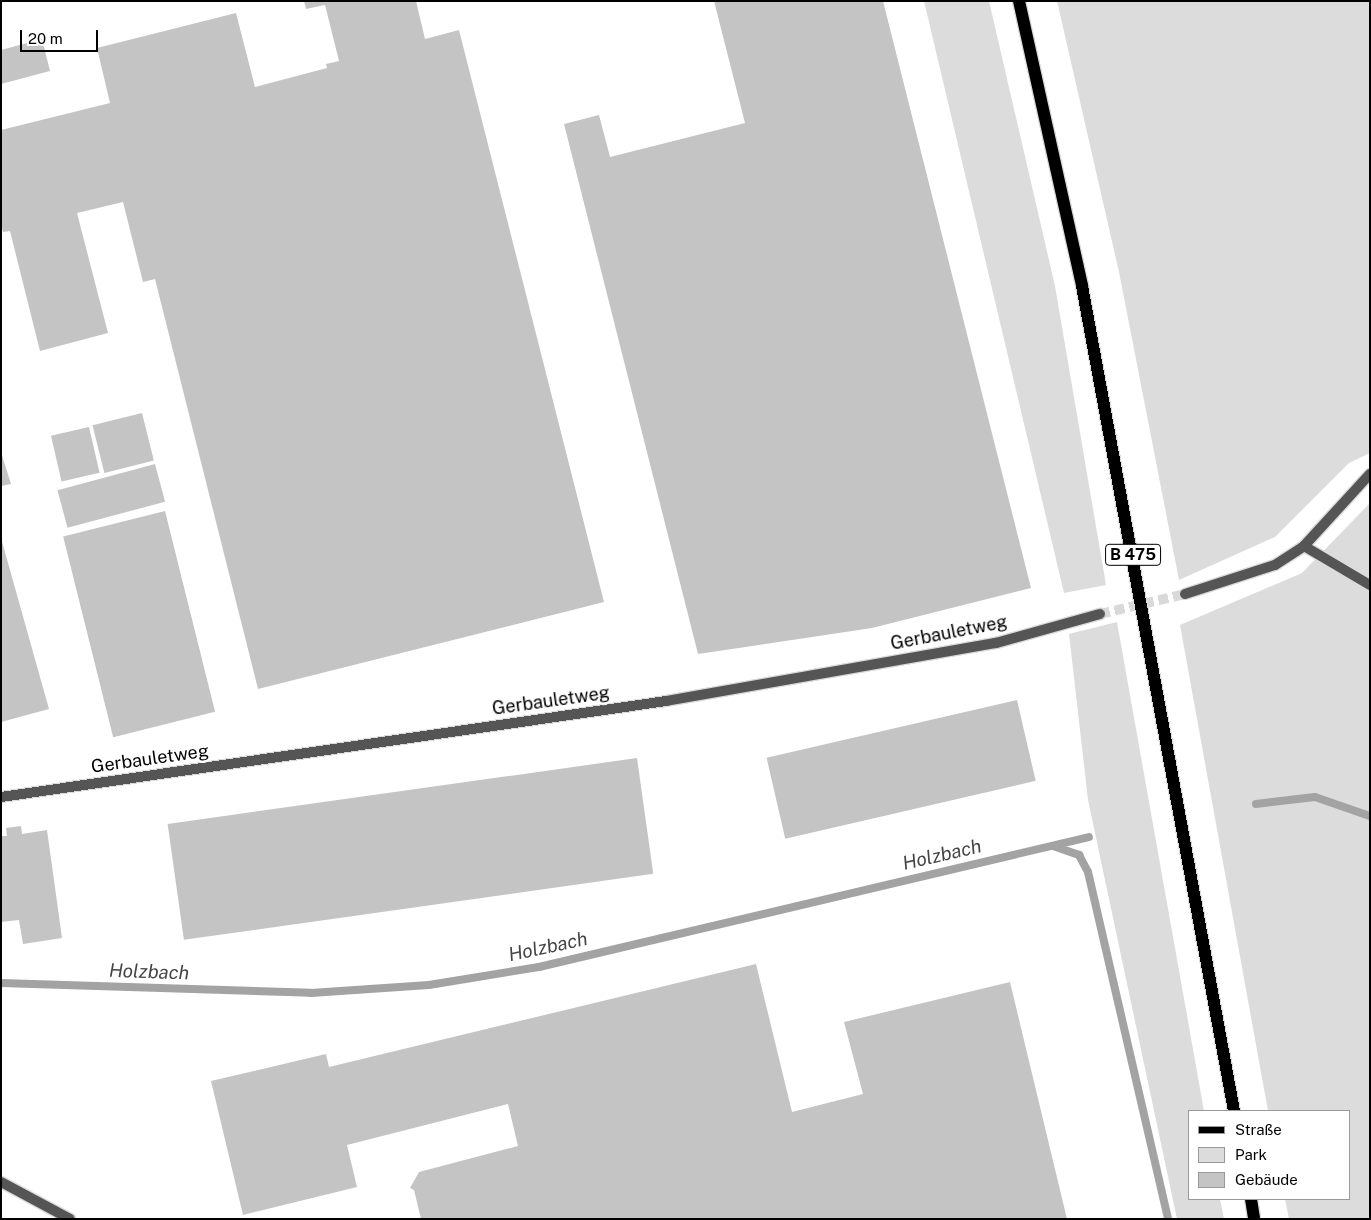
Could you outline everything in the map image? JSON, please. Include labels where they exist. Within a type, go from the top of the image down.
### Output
[{"type":"main road","name":"B 475","points":[[1019,1],[1082,286],[1234,1110]]},
{"type":"main road","points":[[1251,1200],[1254,1219]]},
{"type":"street","points":[[1184,594],[1275,565],[1304,546],[1370,474]]},
{"type":"street","points":[[1304,546],[1370,585]]},
{"type":"street","name":"Gerbauletweg","points":[[1,797],[666,701],[996,642],[1100,614]]},
{"type":"street","points":[[1,1182],[70,1219]]},
{"type":"green space","points":[[924,1],[989,1],[1055,286],[1106,585],[1064,593]]},
{"type":"green space","points":[[1057,1],[1370,1],[1370,453],[1349,463],[1275,537],[1179,580],[1119,272]]},
{"type":"green space","points":[[1370,503],[1370,1219],[1289,1219],[1285,1200],[1351,1200],[1351,1110],[1268,1110],[1180,625],[1302,573]]},
{"type":"green space","points":[[1117,622],[1204,1110],[1188,1110],[1188,1200],[1220,1200],[1224,1219],[1177,1219],[1088,800],[1069,634]]},
{"type":"building","points":[[304,1],[416,1],[425,39],[459,30],[604,602],[258,689],[155,279],[143,282],[123,202],[77,213],[108,333],[40,351],[10,231],[3,232],[1,224],[1,130],[110,103],[97,48],[236,13],[255,87],[327,68],[326,64],[339,61],[325,5],[306,9]]},
{"type":"building","points":[[714,1],[883,1],[1031,588],[872,628],[698,654],[564,124],[599,115],[610,157],[745,123]]},
{"type":"building","points":[[42,39],[50,71],[1,84],[1,50]]},
{"type":"building","points":[[142,413],[154,461],[104,473],[93,425]]},
{"type":"building","points":[[89,427],[100,473],[62,482],[51,436]]},
{"type":"building","points":[[1,452],[11,484],[1,486]]},
{"type":"building","points":[[155,464],[165,502],[68,528],[57,490]]},
{"type":"building","points":[[165,511],[215,712],[113,737],[63,536]]},
{"type":"building","points":[[1,538],[49,709],[1,722]]},
{"type":"building","points":[[1017,700],[1036,781],[785,839],[767,758]]},
{"type":"building","points":[[637,758],[653,874],[184,940],[168,824]]},
{"type":"building","points":[[21,826],[22,834],[47,830],[62,938],[23,944],[19,920],[1,922],[1,836],[7,836],[6,828]]},
{"type":"building","points":[[756,964],[792,1112],[863,1094],[844,1022],[1010,982],[1067,1219],[421,1219],[414,1190],[410,1188],[419,1172],[518,1146],[508,1104],[347,1145],[357,1187],[243,1215],[211,1081],[326,1054],[329,1067]]},
{"type":"waterway","name":"Holzbach","points":[[1256,804],[1315,797],[1370,816]]},
{"type":"waterway","name":"Holzbach","points":[[1,983],[311,993],[429,985],[539,967],[1089,837]]},
{"type":"waterway","points":[[1053,846],[1079,855],[1088,872],[1168,1219]]},
{"type":"tunnel","points":[[1100,614],[1185,594]]}]
